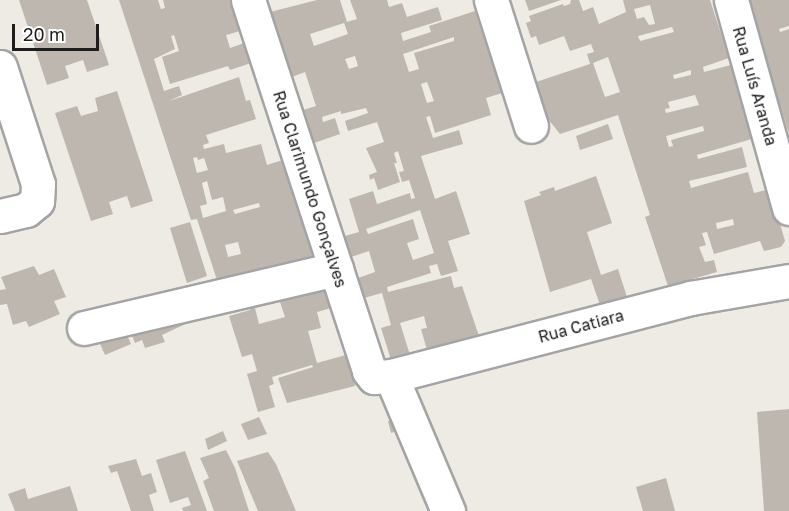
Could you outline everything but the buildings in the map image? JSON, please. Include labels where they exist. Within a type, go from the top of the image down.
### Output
[{"type":"street","name":"Rua Clarimundo Gonçalves","points":[[248,0],[369,371],[383,376],[448,511]]},
{"type":"street","points":[[491,0],[531,126]]},
{"type":"street","name":"Rua Luís Aranda","points":[[731,0],[789,208]]},
{"type":"street","points":[[0,67],[38,184],[38,201],[26,210],[0,216]]},
{"type":"street","points":[[84,328],[336,269]]},
{"type":"street","name":"Rua Catiara","points":[[383,376],[691,298],[789,281]]}]
